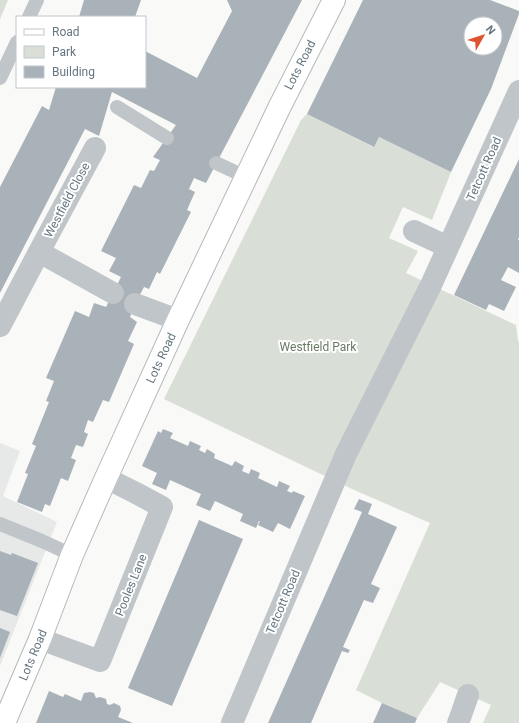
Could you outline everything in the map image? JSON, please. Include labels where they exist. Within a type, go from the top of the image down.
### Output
[{"type":"street","name":"Lots Road","points":[[4,723],[40,639],[72,555],[178,320],[280,106],[334,0]]},
{"type":"street","name":"Tetcott Road","points":[[232,723],[334,480],[431,285],[519,90]]},
{"type":"street","name":"Westfield Close","points":[[0,326],[95,148]]},
{"type":"street","points":[[414,231],[448,247]]},
{"type":"street","name":"Westfield Close","points":[[39,252],[113,293]]},
{"type":"street","points":[[135,304],[178,320]]},
{"type":"street","name":"Pooles Lane","points":[[40,639],[100,661],[103,654],[162,508],[106,478]]},
{"type":"street","points":[[458,723],[468,695]]},
{"type":"lane","points":[[29,16],[37,0]]},
{"type":"lane","points":[[0,78],[16,44]]},
{"type":"lane","points":[[117,107],[167,138]]},
{"type":"lane","points":[[216,163],[246,177]]},
{"type":"lane","points":[[0,524],[72,555]]},
{"type":"shaded area","points":[[0,443],[20,451],[3,496],[57,522],[0,666]]},
{"type":"green space","points":[[0,0],[8,0],[0,19]]},
{"type":"green space","name":"Westfield Park","points":[[307,114],[373,147],[379,137],[451,172],[432,220],[403,207],[389,238],[418,251],[406,273],[516,325],[519,342],[519,723],[483,723],[491,705],[440,682],[417,718],[356,690],[430,523],[352,489],[164,399],[301,120]]},
{"type":"building","points":[[84,0],[141,0],[135,16],[79,16]]},
{"type":"building","points":[[227,0],[302,0],[206,183],[194,178],[189,189],[195,192],[187,210],[191,212],[160,274],[157,272],[149,289],[144,287],[135,304],[130,317],[137,322],[128,341],[134,344],[109,402],[103,400],[93,422],[88,420],[84,432],[88,434],[83,447],[76,445],[71,458],[76,460],[68,481],[61,478],[50,506],[45,504],[42,512],[17,502],[28,474],[25,473],[36,446],[32,444],[49,402],[46,401],[54,381],[46,378],[75,311],[89,317],[94,303],[106,307],[121,277],[109,271],[116,258],[101,251],[134,185],[141,188],[150,170],[154,171],[160,160],[153,157],[176,125],[112,92],[99,136],[85,129],[0,293],[0,187],[42,106],[49,110],[56,88],[146,88],[146,52],[197,78],[232,11]]},
{"type":"building","points":[[363,0],[490,0],[519,11],[519,14],[491,89],[451,172],[379,137],[374,147],[307,114]]},
{"type":"building","points":[[519,159],[519,273],[508,267],[501,280],[516,287],[504,311],[489,304],[486,310],[454,295]]},
{"type":"building","points":[[163,429],[173,433],[170,438],[188,446],[190,441],[201,446],[199,450],[205,453],[207,449],[215,454],[214,458],[232,466],[235,461],[244,466],[242,471],[249,474],[251,469],[260,473],[258,478],[277,487],[279,481],[290,486],[287,491],[292,493],[293,491],[305,496],[290,529],[278,523],[273,532],[258,525],[260,521],[256,528],[240,521],[243,514],[215,501],[210,511],[196,505],[201,494],[170,480],[166,490],[152,484],[157,473],[142,466],[158,431],[161,433]]},
{"type":"building","points":[[359,499],[372,504],[368,514],[397,527],[371,584],[380,588],[373,603],[364,600],[343,647],[350,650],[348,653],[342,651],[311,723],[268,723],[362,512],[354,509]]},
{"type":"building","points":[[199,520],[243,539],[172,706],[128,688]]},
{"type":"building","points":[[0,551],[11,555],[12,553],[38,563],[17,616],[0,610]]},
{"type":"building","points":[[0,628],[10,632],[0,658]]},
{"type":"building","points":[[49,691],[63,697],[65,694],[81,701],[84,693],[94,693],[96,698],[100,697],[106,699],[107,704],[110,705],[114,703],[120,706],[121,710],[118,717],[133,723],[36,723]]},
{"type":"building","points":[[382,703],[417,718],[415,723],[373,723]]}]
